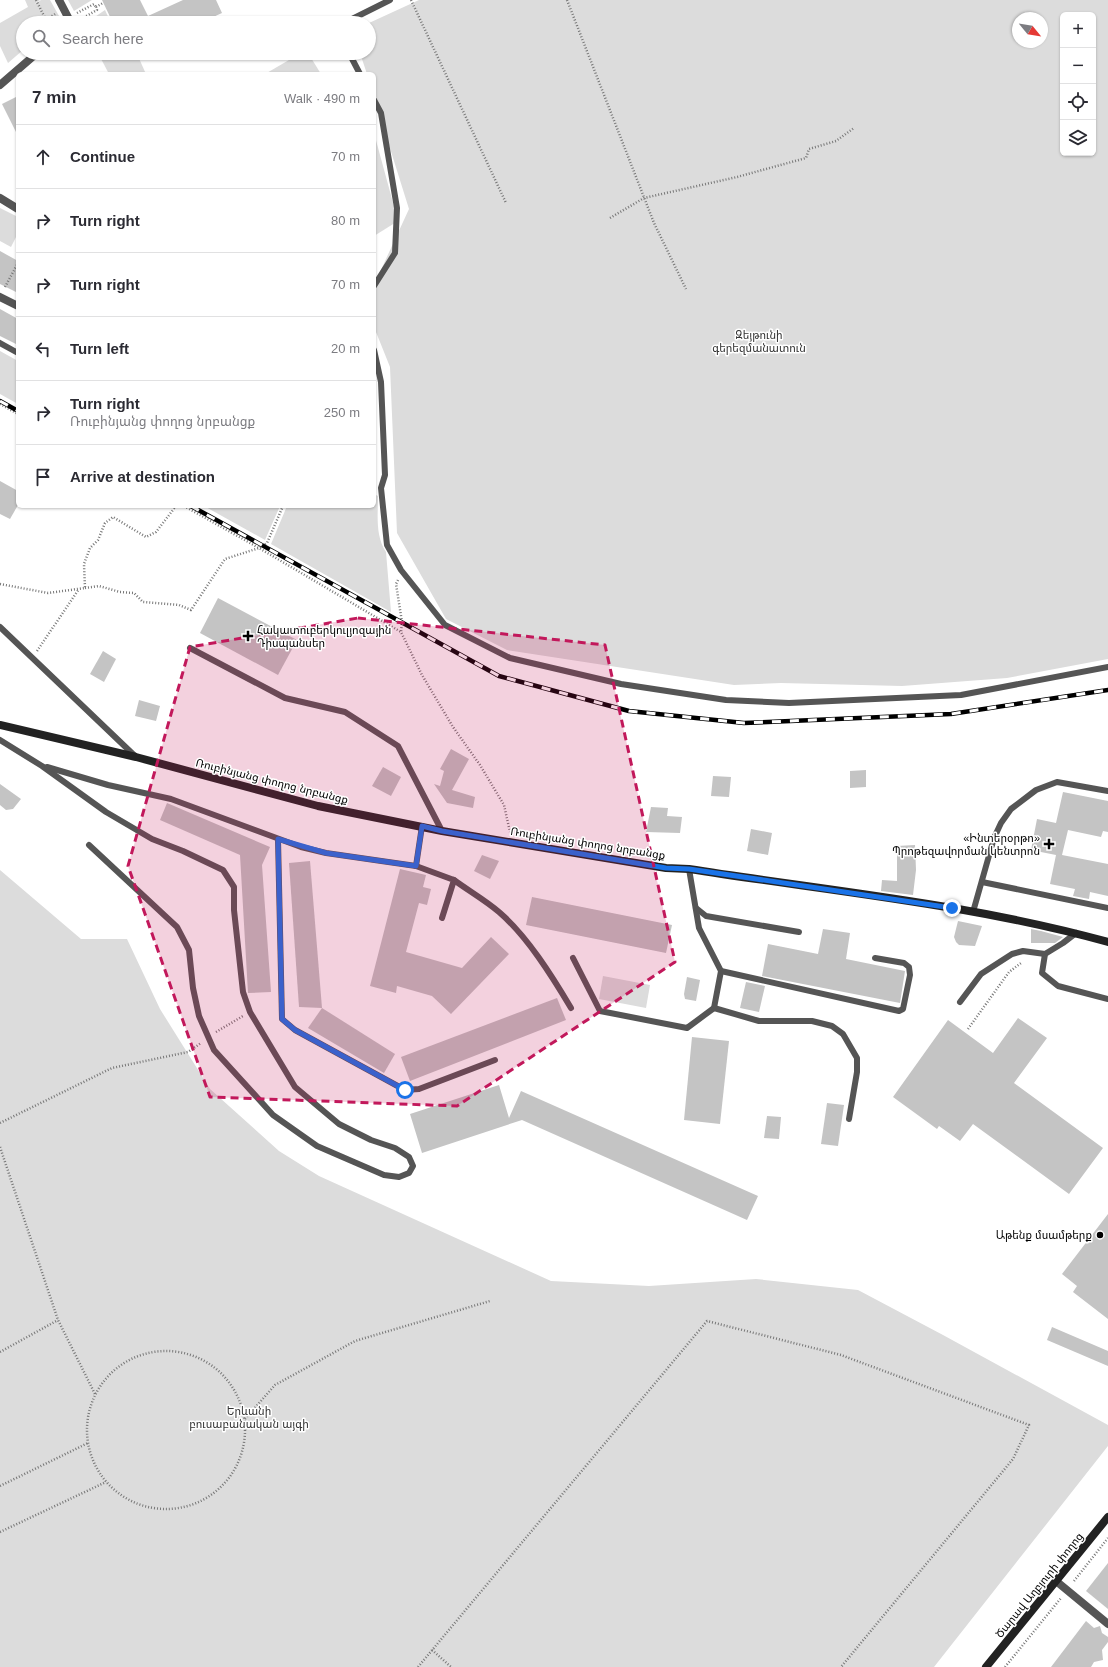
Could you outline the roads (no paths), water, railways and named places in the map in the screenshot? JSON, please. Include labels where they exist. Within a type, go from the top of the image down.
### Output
[{"type":"street","points":[[59,0],[70,16]]},
{"type":"street","points":[[0,83],[28,60]]},
{"type":"street","points":[[0,198],[16,208]]},
{"type":"street","points":[[2,293],[16,304]]},
{"type":"street","name":"Ռուբինյանց փողոց նրբանցք","points":[[0,725],[136,757],[318,806],[442,831],[666,868],[689,869],[973,912],[1076,933],[1108,942]]},
{"type":"street","name":"Ծարավ Աղբյուրի փողոց","points":[[986,1667],[1108,1517]]},
{"type":"street","points":[[1056,1581],[1108,1624]]},
{"type":"lane","points":[[358,16],[390,0]]},
{"type":"lane","points":[[353,60],[359,72]]},
{"type":"lane","points":[[376,103],[381,112],[397,208],[395,253],[376,283]]},
{"type":"lane","points":[[0,343],[16,352]]},
{"type":"lane","points":[[376,361],[380,382],[385,475],[377,488],[387,545],[401,570],[445,625],[510,658],[621,684],[726,700],[789,703],[961,694],[1108,667]]},
{"type":"lane","points":[[0,626],[136,757]]},
{"type":"lane","points":[[190,648],[285,698],[345,712],[398,746],[442,831]]},
{"type":"lane","points":[[0,740],[42,766],[106,812],[152,839],[183,851],[223,870],[234,887],[234,910],[243,992],[250,1012],[295,1087],[339,1124],[371,1140],[395,1148],[409,1157],[413,1166],[409,1173],[399,1177],[384,1175],[317,1146],[273,1115],[214,1050],[199,1016],[193,988],[189,950],[177,927],[89,845]]},
{"type":"lane","points":[[42,766],[108,785],[171,799],[278,839],[326,853],[416,866],[454,880],[500,912],[554,978],[571,1008]]},
{"type":"lane","points":[[973,912],[1000,823],[1011,810],[1036,790],[1057,782],[1108,791]]},
{"type":"lane","points":[[416,866],[422,826]]},
{"type":"lane","points":[[278,839],[282,1019],[295,1030],[405,1090],[418,1089],[495,1060]]},
{"type":"lane","points":[[573,958],[600,1011],[687,1028],[714,1008],[721,971],[699,928],[689,869]]},
{"type":"lane","points":[[442,918],[454,880]]},
{"type":"lane","points":[[982,882],[1108,908]]},
{"type":"lane","points":[[696,908],[706,916],[799,932]]},
{"type":"lane","points":[[960,1002],[981,974],[1012,954],[1024,951],[1045,954],[1064,944],[1076,933]]},
{"type":"lane","points":[[1045,954],[1042,973],[1048,980],[1058,986],[1108,999]]},
{"type":"lane","points":[[721,971],[899,1011],[903,1009],[910,975],[909,967],[904,963],[875,958]]},
{"type":"lane","points":[[714,1008],[759,1020],[812,1021],[832,1026],[843,1034],[857,1058],[857,1072],[849,1119]]},
{"type":"railway","points":[[0,401],[16,410]]},
{"type":"railway","points":[[195,508],[499,676],[629,711],[744,723],[951,714],[1108,690]]},
{"type":"place","name":"Հակատուբերկուլյոզային Դիսպանսեր","points":[[248,636]]},
{"type":"place","name":"«Ինտերօրթո» Պրոթեզավորման կենտրոն","points":[[1049,844]]},
{"type":"place","name":"Աթենք մսամթերք","points":[[1100,1235]]},
{"type":"park label","name":"Զեյթունի գերեզմանատուն","points":[[759,341]]},
{"type":"park label","name":"Երևանի բուսաբանական այգի","points":[[249,1417]]}]
